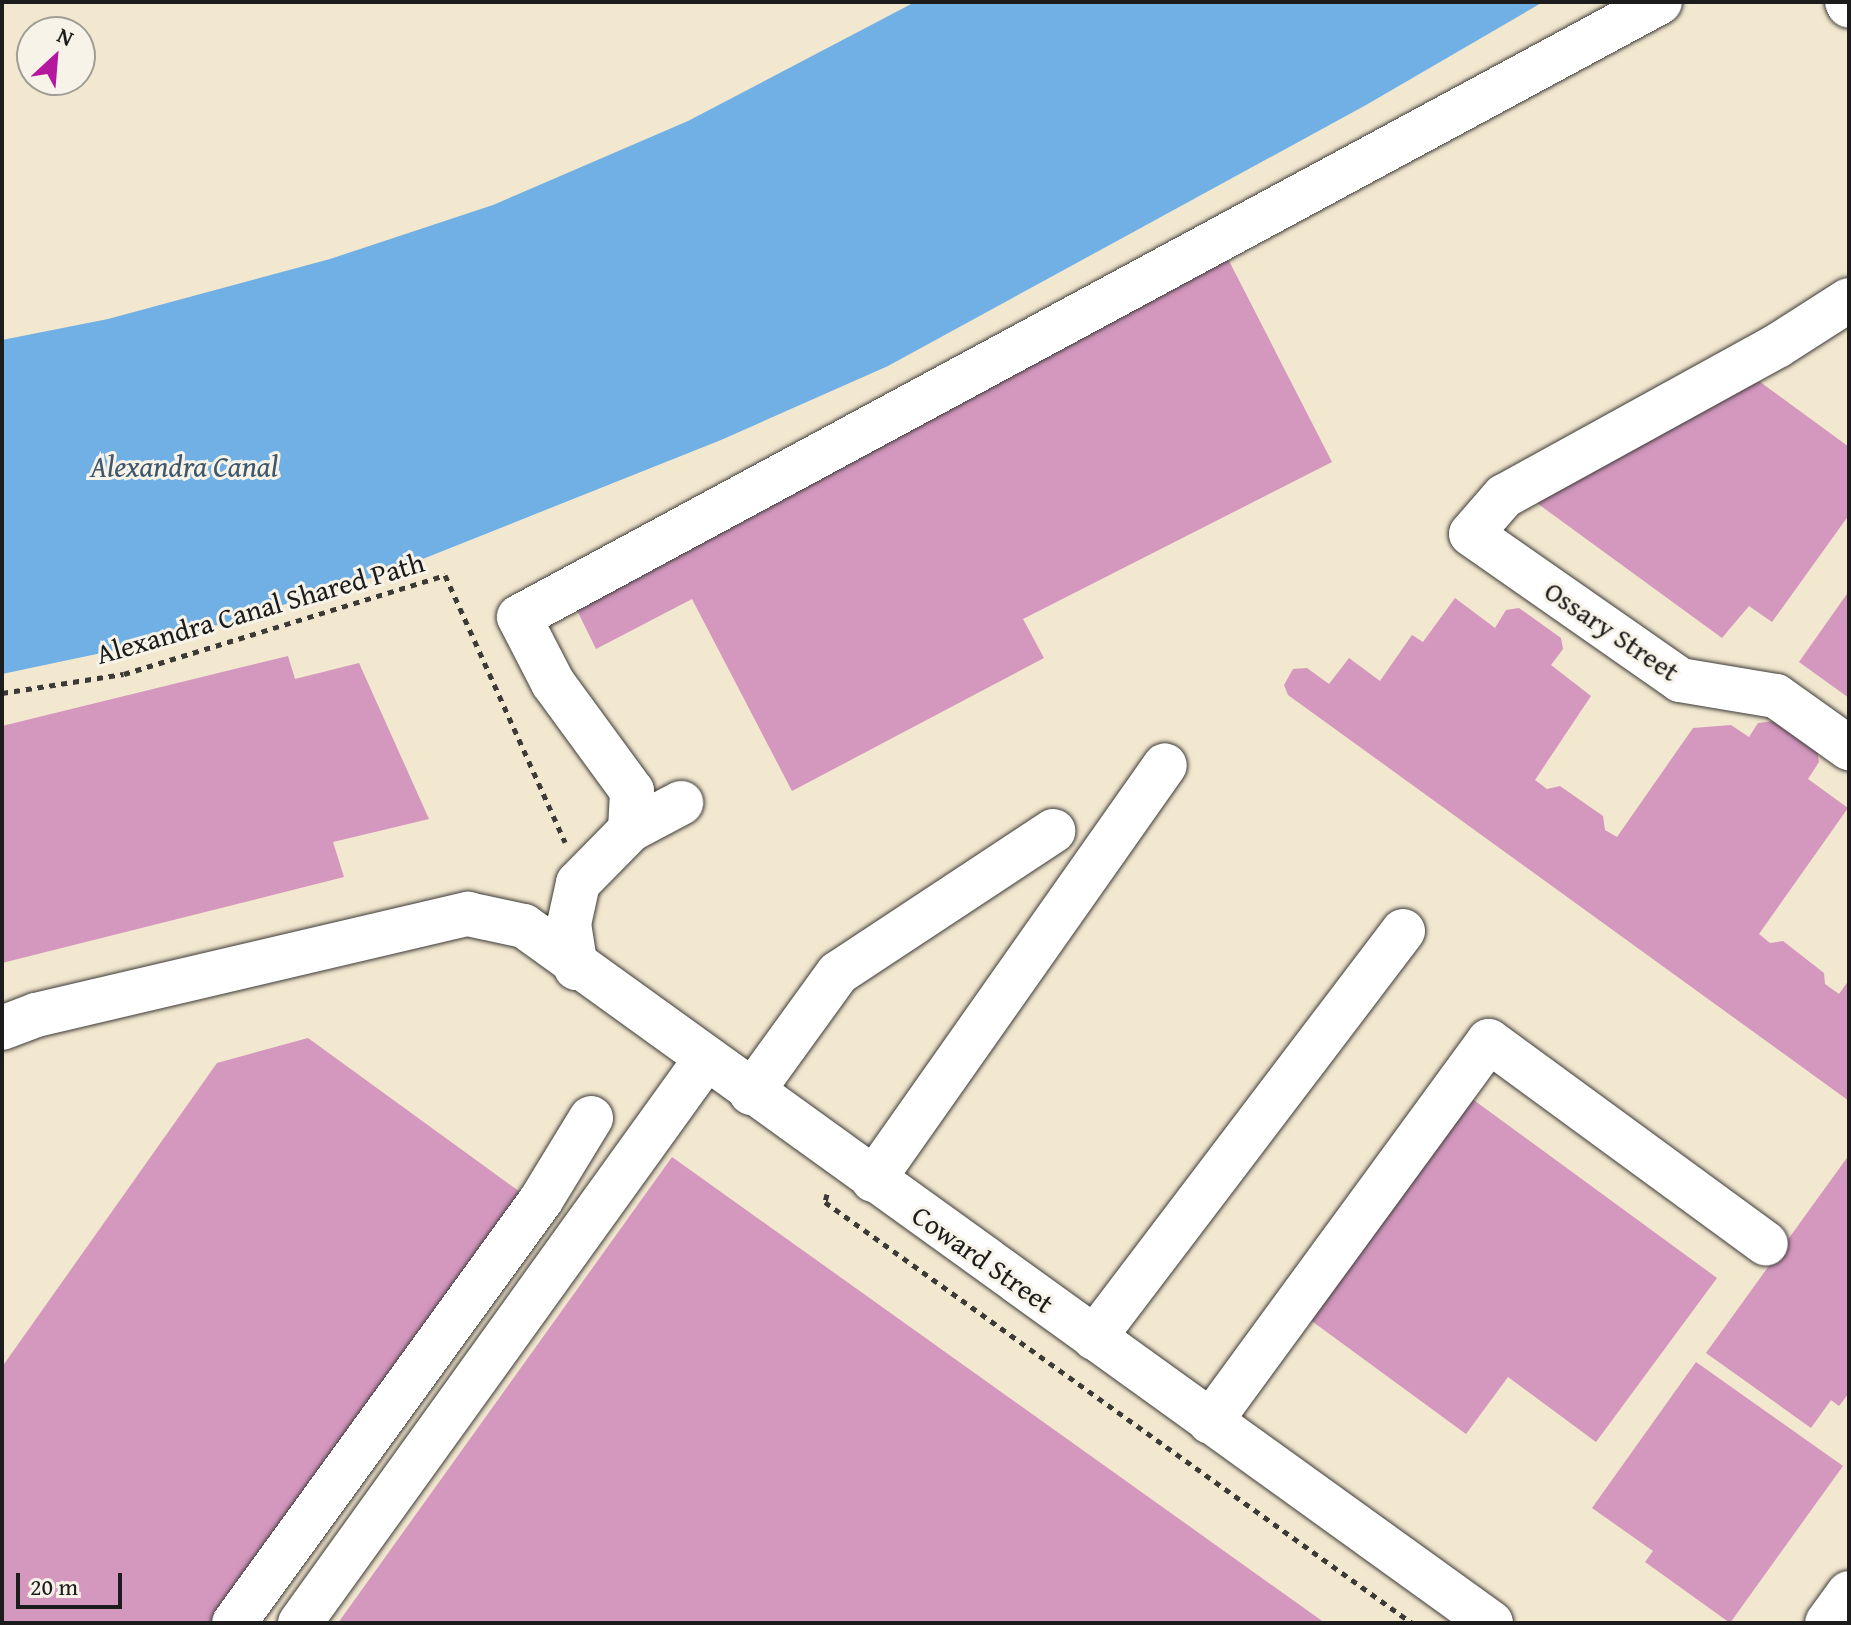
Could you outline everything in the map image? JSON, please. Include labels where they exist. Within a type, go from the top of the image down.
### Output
[{"type":"street","points":[[630,830],[632,791],[553,683],[519,617],[1660,2]]},
{"type":"street","name":"Ossary Street","points":[[1849,300],[1777,346],[1504,496],[1471,534],[1680,680],[1776,696],[1849,748]]},
{"type":"street","points":[[873,1180],[1165,765]]},
{"type":"street","points":[[576,968],[569,924],[578,883],[630,830],[681,803]]},
{"type":"street","points":[[751,1093],[838,973],[1053,831]]},
{"type":"street","name":"Coward Street","points":[[2,1028],[36,1015],[468,914],[524,926],[576,968],[1491,1623]]},
{"type":"street","points":[[1094,1338],[1403,931]]},
{"type":"street","points":[[1210,1422],[1489,1041],[1766,1244]]},
{"type":"street","points":[[300,1623],[705,1060]]},
{"type":"street","points":[[234,1623],[541,1200],[591,1118]]},
{"type":"street","points":[[1827,1623],[1849,1593]]},
{"type":"path","name":"Alexandra Canal Shared Path","points":[[2,693],[124,674],[445,575],[561,828]]},
{"type":"path","points":[[825,1202],[1412,1623]]},
{"type":"water","name":"Alexandra Canal","points":[[915,2],[1543,2],[1366,105],[888,366],[721,440],[390,572],[182,636],[2,674],[2,340],[108,319],[330,259],[493,205],[688,121]]},
{"type":"building","points":[[1225,253],[1332,462],[1023,619],[1044,658],[792,791],[692,599],[596,649],[570,596]]},
{"type":"building","points":[[1756,379],[1849,447],[1849,515],[1772,622],[1749,606],[1722,638],[1530,498]]},
{"type":"building","points":[[1849,591],[1849,698],[1799,662]]},
{"type":"building","points":[[1455,598],[1495,628],[1506,610],[1519,608],[1561,638],[1563,649],[1551,665],[1591,696],[1535,780],[1547,789],[1560,786],[1603,816],[1605,830],[1617,837],[1693,728],[1731,725],[1749,737],[1758,723],[1774,721],[1817,750],[1819,762],[1808,779],[1848,808],[1759,934],[1770,943],[1783,941],[1824,973],[1825,984],[1839,994],[1849,980],[1849,1101],[1288,695],[1284,685],[1293,669],[1307,668],[1329,684],[1349,658],[1380,681],[1412,635],[1423,642]]},
{"type":"building","points":[[288,656],[295,679],[359,663],[429,819],[333,842],[344,877],[2,963],[2,726]]},
{"type":"building","points":[[308,1038],[527,1197],[217,1623],[2,1623],[2,1367],[217,1063]]},
{"type":"building","points":[[1460,1090],[1717,1278],[1596,1442],[1508,1377],[1466,1434],[1298,1311]]},
{"type":"building","points":[[1849,1155],[1849,1393],[1839,1406],[1831,1400],[1811,1428],[1706,1353]]},
{"type":"building","points":[[672,1157],[1325,1623],[338,1623]]},
{"type":"building","points":[[1696,1362],[1843,1466],[1730,1623],[1645,1562],[1653,1551],[1592,1508]]}]
